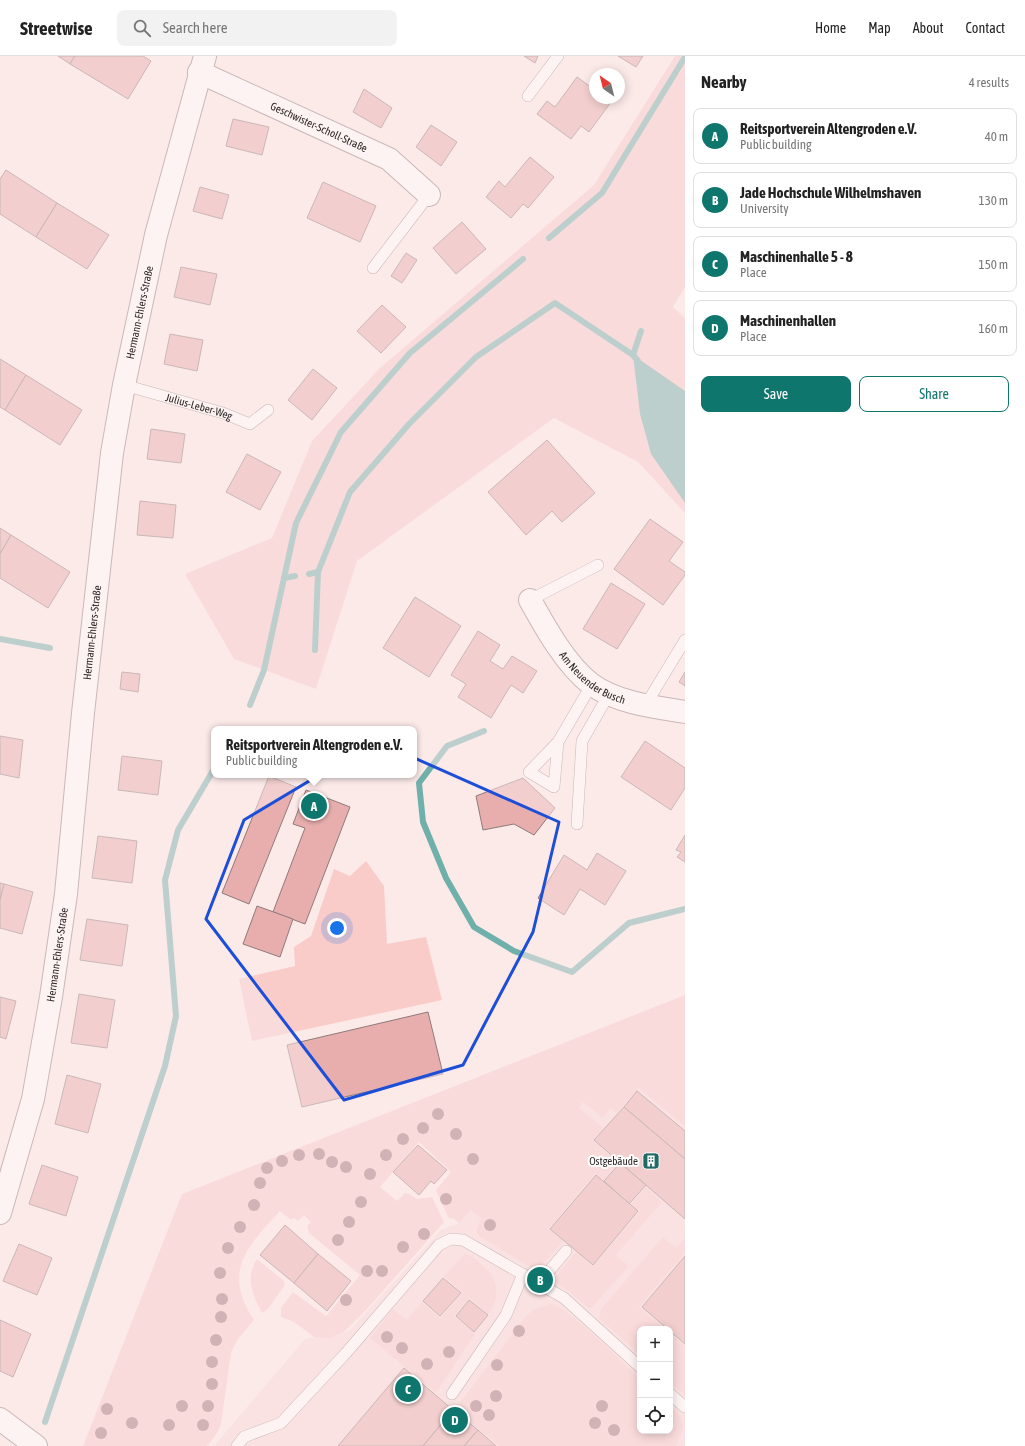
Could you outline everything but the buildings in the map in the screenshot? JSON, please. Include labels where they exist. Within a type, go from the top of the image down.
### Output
[{"type":"street","name":"Geschwister-Scholl-Straße","points":[[202,64],[389,160],[429,196]]},
{"type":"street","name":"Hermann-Ehlers-Straße","points":[[0,1213],[33,1099],[51,997],[66,894],[83,713],[112,453],[124,386],[156,235],[202,64]]},
{"type":"street","name":"Am Neuender Busch","points":[[530,600],[549,632],[575,668],[600,689],[645,706],[685,712]]},
{"type":"street","points":[[0,1419],[36,1446]]},
{"type":"lane","points":[[528,96],[558,56]]},
{"type":"lane","points":[[373,268],[429,196]]},
{"type":"lane","name":"Julius-Leber-Weg","points":[[124,386],[223,413],[250,424],[268,410]]},
{"type":"lane","points":[[530,600],[598,565]]},
{"type":"lane","points":[[645,706],[685,640]]},
{"type":"lane","points":[[558,742],[600,689]]},
{"type":"lane","points":[[578,824],[582,741],[600,689]]},
{"type":"lane","points":[[237,1446],[244,1437],[281,1423],[346,1353],[439,1245],[451,1239],[463,1240],[564,1298],[637,1364]]},
{"type":"lane","points":[[539,1283],[566,1251]]},
{"type":"lane","points":[[452,1394],[506,1315],[523,1274]]},
{"type":"lane","points":[[673,1397],[685,1408]]},
{"type":"highlighted area","points":[[376,741],[559,822],[533,932],[463,1065],[344,1100],[206,919],[244,820]]},
{"type":"shaded area","points":[[675,56],[685,56],[685,287],[673,307],[685,318],[685,513],[638,462],[554,418],[357,561],[316,689],[234,659],[185,574],[272,538],[312,441],[380,368],[594,185]]},
{"type":"shaded area","points":[[366,861],[384,886],[387,944],[426,937],[442,1000],[252,1041],[239,979],[295,966],[294,947],[311,936],[334,869],[350,876]]},
{"type":"shaded area","points":[[685,995],[685,1127],[639,1088],[617,1113],[611,1108],[603,1118],[583,1102],[579,1108],[603,1128],[593,1140],[619,1163],[604,1180],[595,1174],[549,1228],[563,1241],[541,1266],[536,1268],[530,1267],[479,1236],[476,1232],[481,1218],[471,1210],[459,1223],[453,1218],[451,1219],[448,1217],[436,1190],[451,1172],[419,1142],[380,1187],[397,1201],[405,1193],[417,1199],[432,1197],[444,1222],[367,1309],[346,1330],[330,1338],[314,1337],[294,1322],[281,1317],[281,1308],[293,1292],[326,1316],[360,1275],[309,1233],[307,1226],[311,1222],[304,1215],[298,1221],[294,1218],[291,1220],[280,1211],[249,1248],[239,1273],[240,1287],[245,1303],[254,1320],[238,1339],[231,1352],[221,1424],[217,1433],[207,1446],[83,1446],[182,1194]]},
{"type":"shaded area","points":[[685,1025],[685,1446],[214,1446],[305,1339],[349,1331],[441,1230],[459,1223],[636,1029]]},
{"type":"shaded area","points":[[646,1187],[662,1202],[616,1255],[629,1266],[592,1307],[588,1308],[570,1292],[557,1284],[557,1275],[576,1252],[593,1266],[640,1211],[631,1204]]},
{"type":"shaded area","points":[[663,1237],[676,1248],[685,1238],[685,1253],[639,1307],[661,1326],[637,1326],[637,1352],[599,1318],[601,1309]]},
{"type":"shaded area","points":[[465,1254],[475,1259],[487,1269],[491,1275],[496,1288],[495,1301],[488,1314],[469,1298],[454,1316],[475,1334],[436,1393],[370,1338],[393,1309],[407,1320],[422,1302],[440,1318],[463,1293],[444,1276]]},
{"type":"shaded area","points":[[257,1259],[284,1281],[285,1285],[268,1309],[262,1313],[255,1299],[251,1286],[251,1272]]},
{"type":"shaded area","points":[[552,1304],[561,1308],[610,1349],[637,1376],[637,1434],[673,1434],[673,1409],[680,1416],[684,1427],[676,1446],[499,1446],[455,1409],[526,1316],[534,1309]]},
{"type":"shaded area","points":[[673,1336],[685,1346],[685,1396],[673,1385]]},
{"type":"water","points":[[633,355],[685,391],[685,503],[651,454],[640,414]]},
{"type":"waterway","points":[[549,238],[602,193],[685,57]]},
{"type":"waterway","points":[[250,705],[264,670],[296,523],[341,432],[410,353],[523,259]]},
{"type":"waterway","points":[[309,574],[318,572],[350,492],[409,424],[476,357],[555,303],[633,355],[638,361]]},
{"type":"waterway","points":[[633,355],[641,331]]},
{"type":"waterway","points":[[315,650],[318,572]]},
{"type":"waterway","points":[[284,578],[295,576]]},
{"type":"waterway","points":[[0,639],[50,648]]},
{"type":"waterway","points":[[484,731],[447,746],[419,783],[423,822],[446,878],[474,927],[514,951],[572,972],[629,923],[685,909]]},
{"type":"waterway","points":[[45,1422],[165,1066],[176,1016],[165,880],[178,830],[211,774]]},
{"type":"place","name":"Reitsportverein Altengroden e.V.","points":[[314,806]]},
{"type":"place","name":"Ostgebäude","points":[[651,1161]]},
{"type":"place","name":"Jade Hochschule Wilhelmshaven","points":[[540,1280]]},
{"type":"place","name":"Maschinenhalle 5 - 8","points":[[408,1389]]},
{"type":"place","name":"Maschinenhallen","points":[[455,1420]]}]
